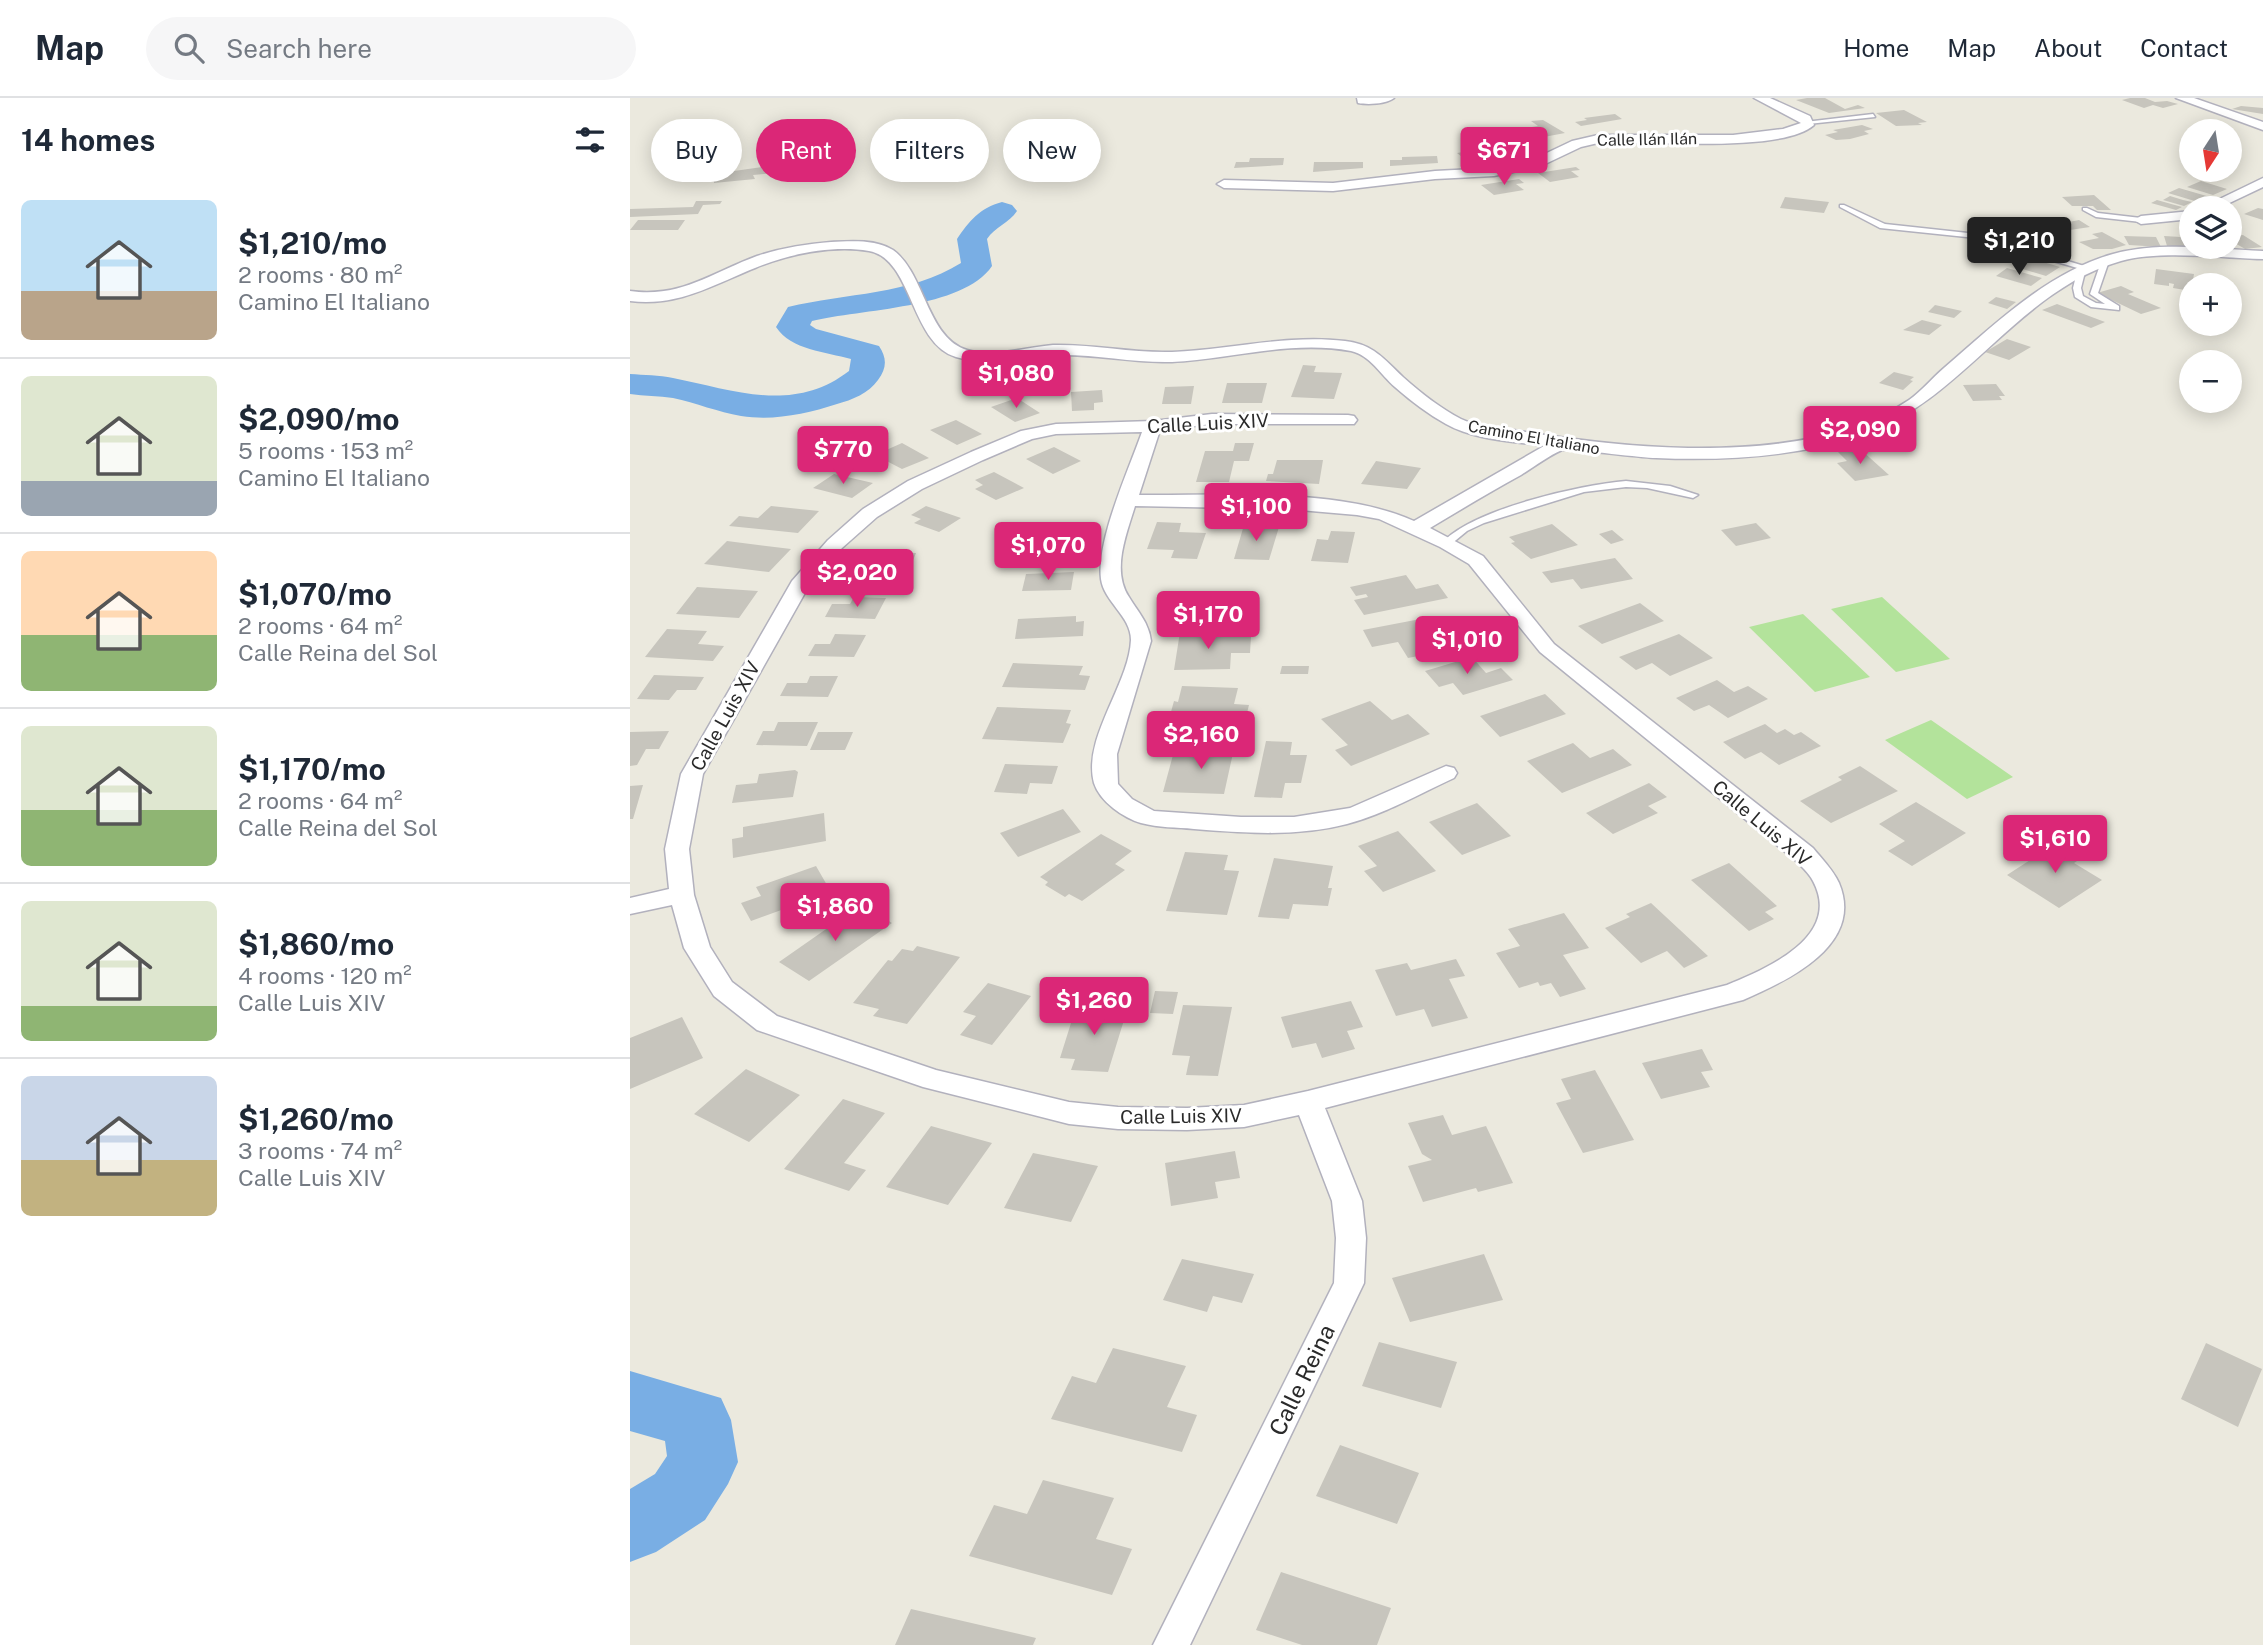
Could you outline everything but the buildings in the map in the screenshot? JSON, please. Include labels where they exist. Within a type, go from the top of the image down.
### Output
[{"type":"street","points":[[1362,100],[1388,98]]},
{"type":"street","points":[[1760,98],[1808,122]]},
{"type":"street","points":[[2182,98],[2263,126]]},
{"type":"street","name":"Calle Ilán Ilán","points":[[1224,184],[1333,187],[1419,176],[1494,172],[1536,163],[1577,144],[1598,139],[1738,137],[1802,128],[1808,125],[1808,122]]},
{"type":"street","points":[[2233,196],[2263,182]]},
{"type":"street","points":[[2141,220],[2179,216]]},
{"type":"street","name":"Camino El Italiano","points":[[630,296],[643,299],[678,296],[762,260],[803,249],[878,247],[894,257],[918,303],[947,346],[960,354],[1083,350],[1179,357],[1290,344],[1323,343],[1364,349],[1400,383],[1462,426],[1560,444],[1649,453],[1727,452],[1804,444],[1864,428],[1896,414],[1924,397],[1951,370],[2005,326],[2084,270],[2105,261],[2128,253],[2143,252],[2263,255]]},
{"type":"street","name":"Calle Luis XIV","points":[[1128,500],[1317,505],[1385,516],[1447,542],[1476,560],[1547,648],[1804,855],[1824,877],[1831,902],[1827,927],[1813,949],[1787,970],[1734,993],[1308,1102],[1244,1115],[1187,1119],[1118,1118],[1069,1113],[908,1071],[767,1023],[723,989],[697,948],[682,895],[677,849],[692,774],[802,581],[835,544],[870,513],[915,485],[1027,435],[1056,429],[1153,426],[1212,419],[1348,420]]},
{"type":"street","points":[[1153,426],[1128,500],[1112,564],[1111,582],[1141,638],[1136,665],[1104,766],[1106,786],[1119,801],[1147,816],[1226,824],[1292,825],[1328,821],[1364,810],[1446,773]]},
{"type":"street","points":[[1416,528],[1560,444]]},
{"type":"street","points":[[630,906],[682,895]]},
{"type":"street","name":"Calle Reina","points":[[1171,1645],[1349,1283],[1351,1238],[1347,1202],[1308,1102]]},
{"type":"lane","points":[[1808,122],[1873,116]]},
{"type":"lane","points":[[1835,119],[1852,125]]},
{"type":"lane","points":[[1842,206],[1883,226],[1977,236],[2084,270],[2077,288],[2080,297],[2094,305],[2116,308],[2094,294],[2105,261]]},
{"type":"lane","points":[[2085,209],[2096,215],[2141,220]]},
{"type":"lane","points":[[1447,542],[1465,525],[1582,487],[1634,484],[1676,489],[1693,495]]},
{"type":"green space","points":[[1882,597],[1950,659],[1896,672],[1831,609]]},
{"type":"green space","points":[[1803,614],[1870,677],[1815,692],[1749,627]]},
{"type":"green space","points":[[1931,720],[2013,777],[1967,799],[1885,740]]},
{"type":"waterway","points":[[630,384],[668,387],[729,403],[764,407],[801,403],[843,390],[862,378],[866,372],[867,353],[804,336],[792,327],[800,314],[822,308],[915,294],[957,279],[977,266],[972,239],[984,222],[1002,211]]},
{"type":"waterway","points":[[630,1401],[697,1420],[703,1462],[680,1497],[630,1528]]}]
